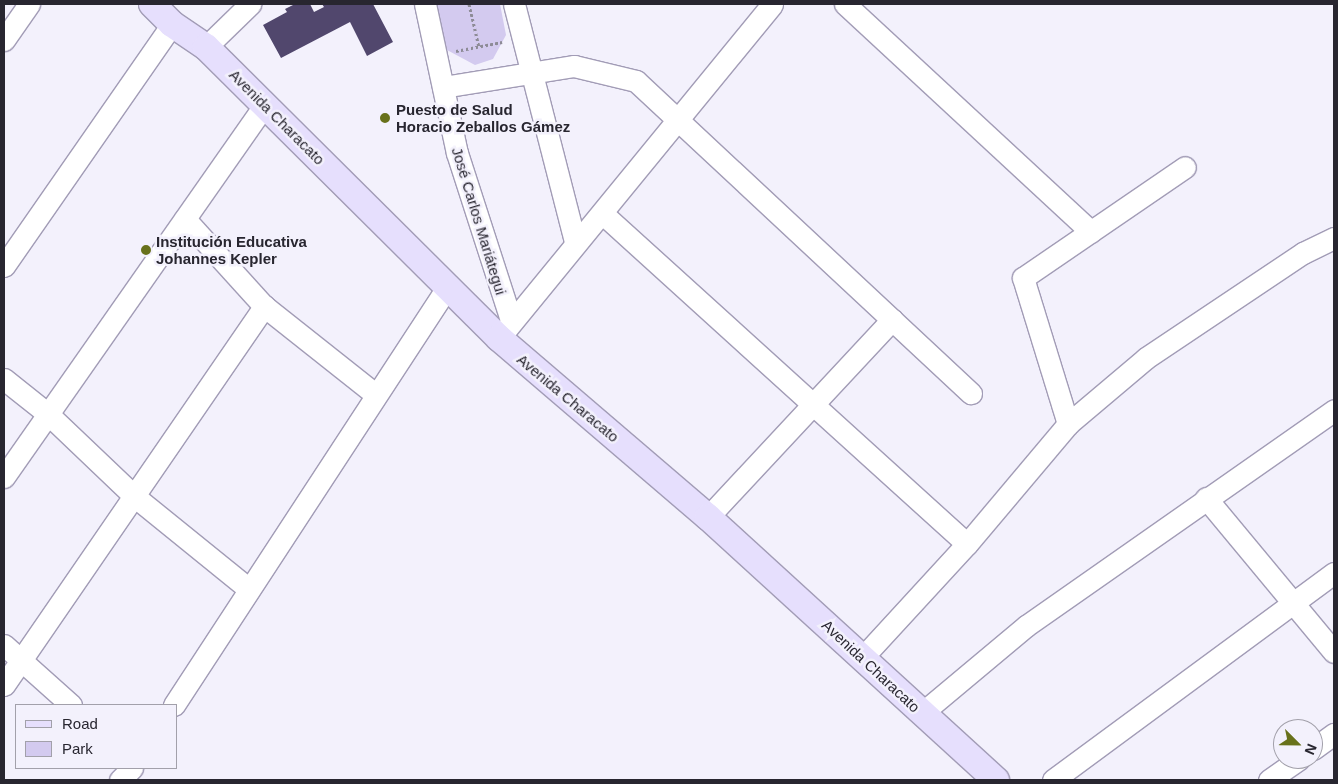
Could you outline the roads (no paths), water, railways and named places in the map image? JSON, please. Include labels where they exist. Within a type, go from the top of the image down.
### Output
[{"type":"main road","name":"Avenida Characato","points":[[152,4],[172,24],[206,47],[448,286],[505,329],[996,780]]},
{"type":"street","points":[[4,40],[29,4]]},
{"type":"street","points":[[206,47],[250,4]]},
{"type":"street","name":"José Carlos Mariátegui","points":[[425,4],[457,153],[505,329]]},
{"type":"street","points":[[514,4],[521,38],[575,242]]},
{"type":"street","points":[[505,329],[575,242],[603,214],[772,4]]},
{"type":"street","points":[[844,4],[1091,232]]},
{"type":"street","points":[[4,266],[172,24]]},
{"type":"street","points":[[443,87],[530,71],[574,66],[636,81],[971,393]]},
{"type":"street","points":[[4,476],[264,105]]},
{"type":"street","points":[[1068,424],[1024,278],[1185,167]]},
{"type":"street","points":[[603,214],[968,544]]},
{"type":"street","points":[[185,219],[264,306],[375,394]]},
{"type":"street","points":[[862,658],[968,544],[1068,424],[1146,358],[1303,253],[1334,238]]},
{"type":"street","points":[[175,704],[375,394],[448,286]]},
{"type":"street","points":[[4,685],[264,306]]},
{"type":"street","points":[[708,517],[892,320]]},
{"type":"street","points":[[4,379],[48,414],[134,496],[249,589]]},
{"type":"street","points":[[922,713],[1026,626],[1334,410]]},
{"type":"street","points":[[1206,498],[1334,652]]},
{"type":"street","points":[[1053,780],[1334,573]]},
{"type":"street","points":[[4,645],[20,662],[71,704]]},
{"type":"street","points":[[1323,742],[1334,734]]},
{"type":"street","points":[[120,780],[133,769]]},
{"type":"street","points":[[1269,780],[1285,769]]},
{"type":"place","name":"Puesto de Salud Horacio Zeballos Gámez","points":[[385,118]]},
{"type":"place","name":"Institución Educativa Johannes Kepler","points":[[146,250]]}]
